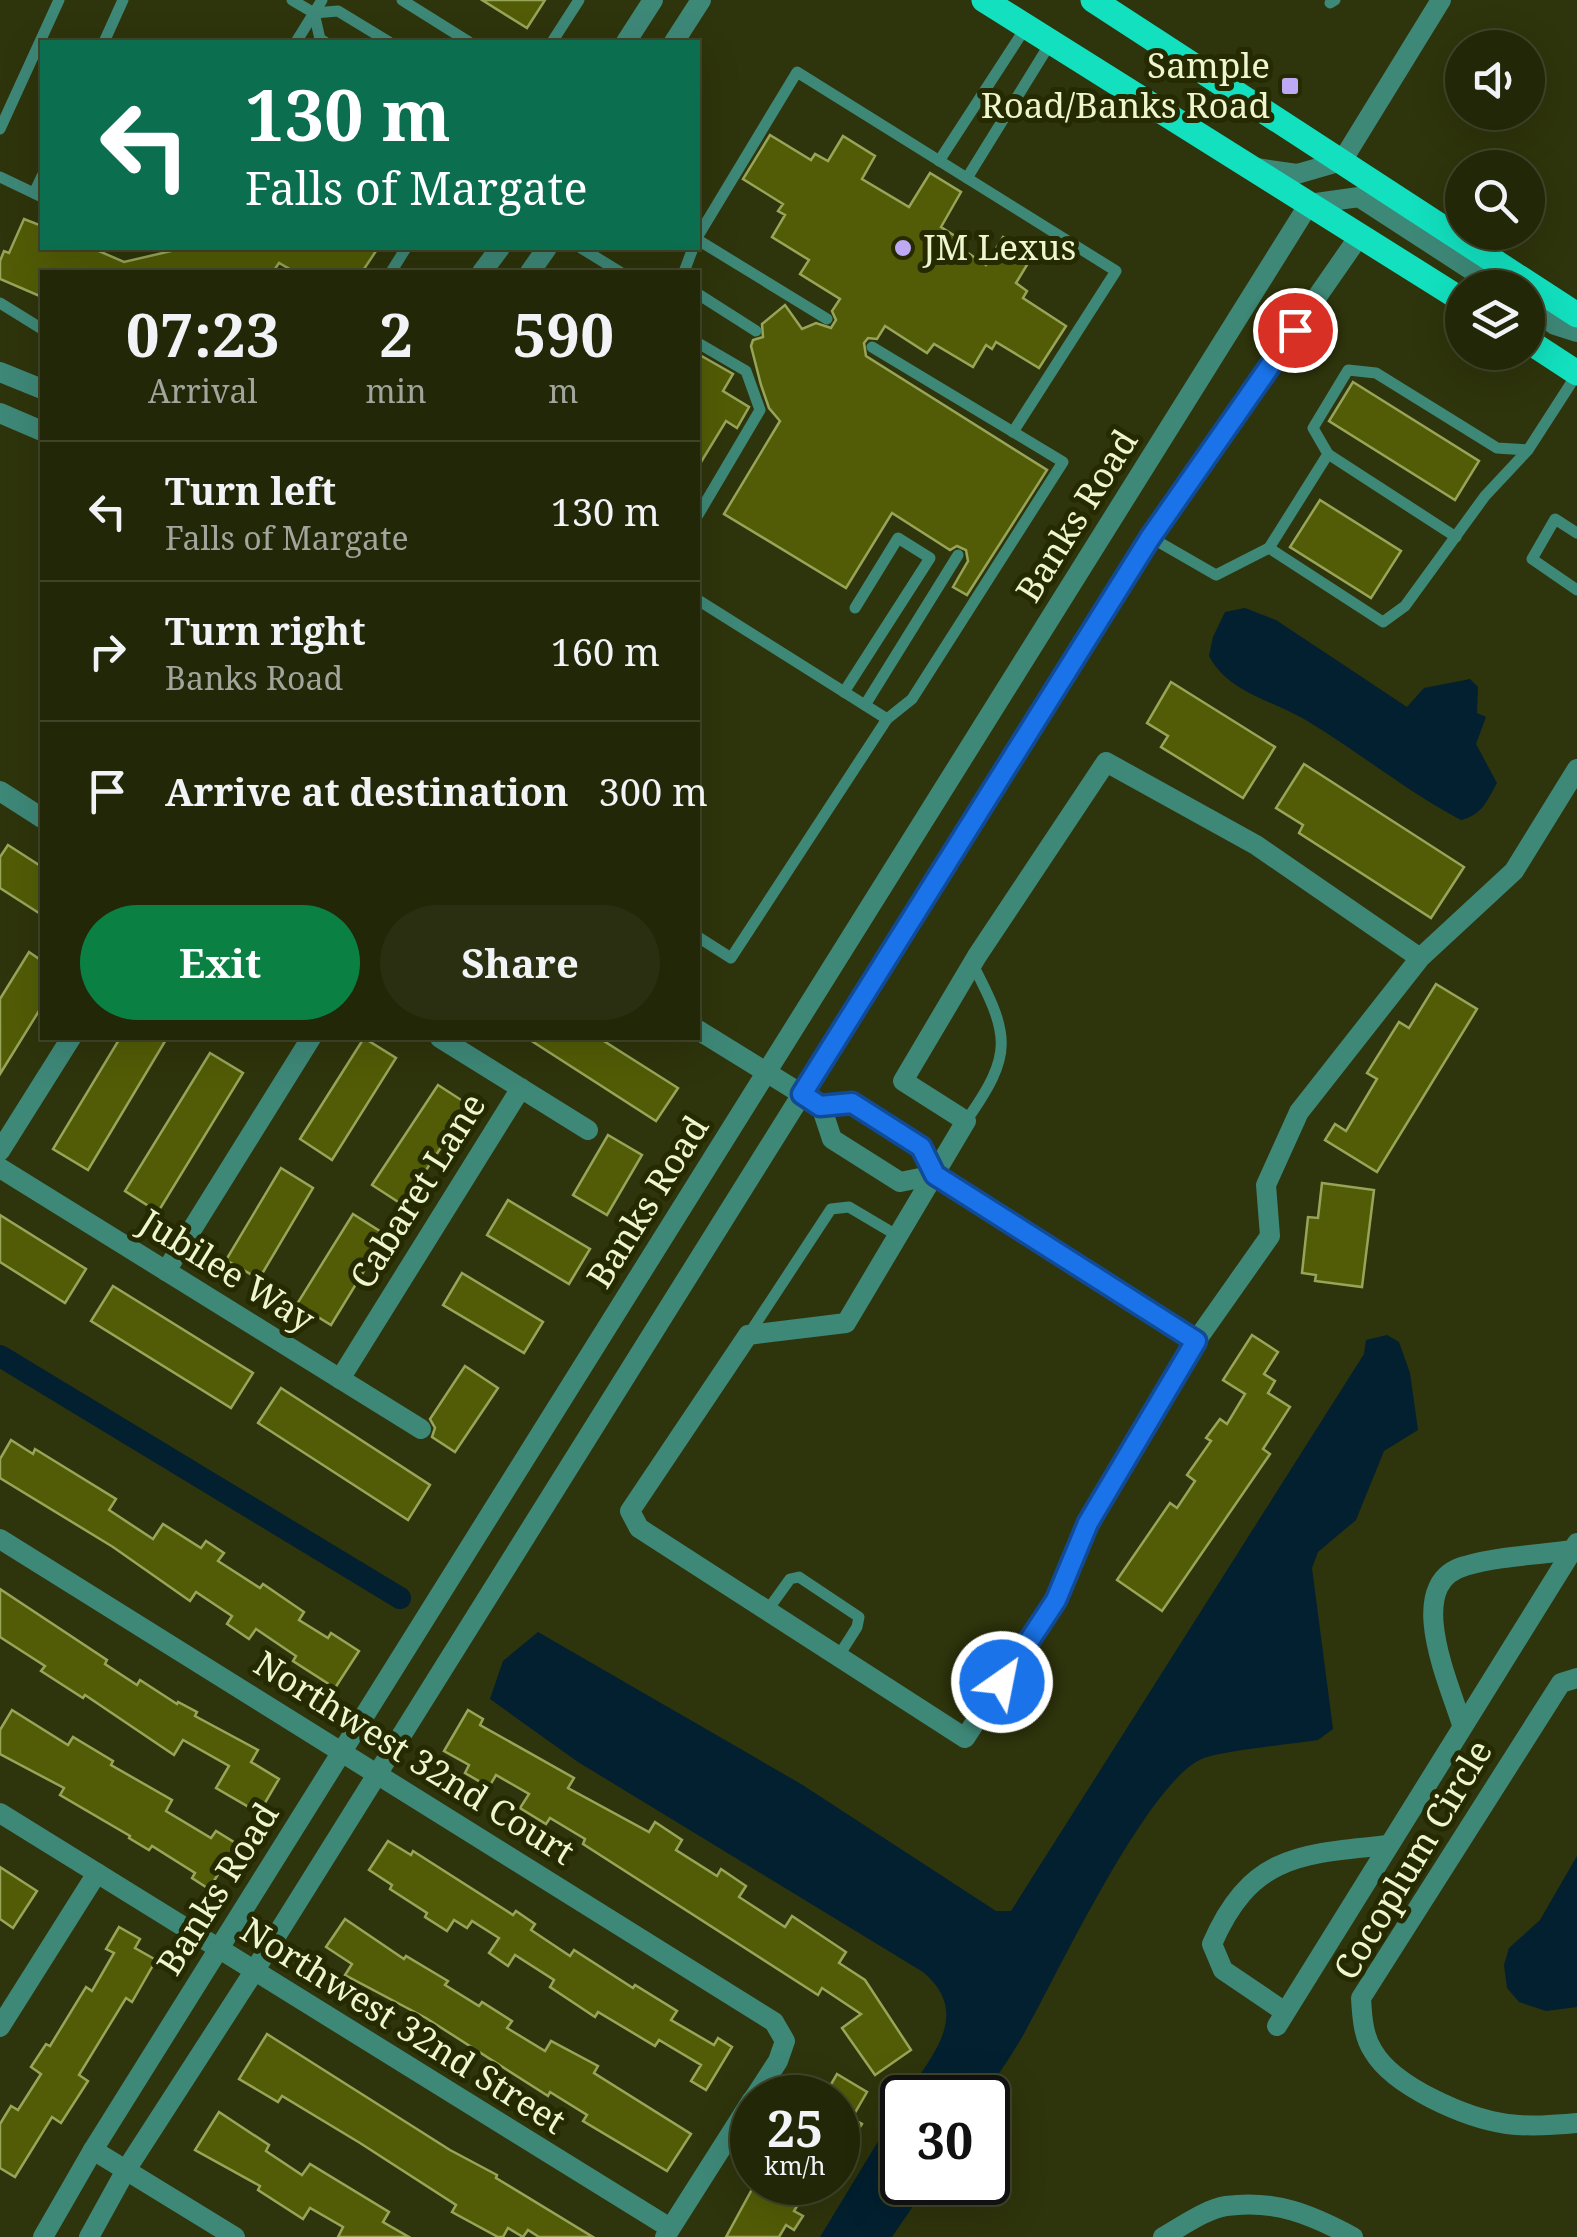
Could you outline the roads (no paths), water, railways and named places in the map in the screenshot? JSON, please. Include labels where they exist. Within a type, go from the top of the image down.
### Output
[{"type":"main road","points":[[984,0],[1445,289]]},
{"type":"main road","points":[[1092,0],[1577,315]]},
{"type":"main road","points":[[1545,352],[1577,373]]},
{"type":"street","points":[[627,40],[653,0]]},
{"type":"street","points":[[675,40],[701,0]]},
{"type":"street","points":[[1247,166],[1297,174],[1342,161],[1442,0]]},
{"type":"street","points":[[1309,204],[1359,197],[1471,270]]},
{"type":"street","name":"Banks Road","points":[[44,2237],[93,2150],[1309,204]]},
{"type":"street","name":"Banks Road","points":[[90,2237],[126,2170],[1150,538],[1360,235]]},
{"type":"street","points":[[1545,317],[1577,332]]},
{"type":"street","points":[[0,372],[40,388]]},
{"type":"street","points":[[0,413],[40,431]]},
{"type":"street","points":[[1420,958],[1256,846],[1106,762],[972,963],[903,1081],[966,1121],[846,1323],[748,1335],[630,1511],[640,1528],[965,1738],[1056,1600],[1088,1523],[1196,1341],[1270,1236],[1266,1185],[1300,1112],[1420,958],[1514,871],[1570,797],[1577,768]]},
{"type":"street","points":[[0,791],[40,817]]},
{"type":"street","points":[[700,1031],[820,1106],[832,1139],[900,1182],[935,1175]]},
{"type":"street","points":[[0,1151],[69,1040]]},
{"type":"street","points":[[166,1271],[311,1040]]},
{"type":"street","points":[[443,1040],[588,1130]]},
{"type":"street","name":"Cabaret Lane","points":[[340,1379],[520,1088]]},
{"type":"street","points":[[820,1106],[852,1103],[921,1147],[935,1175],[1196,1341]]},
{"type":"street","name":"Jubilee Way","points":[[0,1168],[421,1430]]},
{"type":"street","name":"Northwest 32nd Court","points":[[0,1539],[774,2022],[785,2041],[769,2075]]},
{"type":"street","points":[[1462,1725],[1432,1626],[1433,1598],[1441,1580],[1461,1566],[1575,1546]]},
{"type":"street","points":[[1390,1844],[1320,1852],[1268,1868],[1245,1887],[1222,1920],[1212,1944],[1223,1970],[1281,2019],[1390,1844],[1462,1725],[1575,1546]]},
{"type":"street","name":"Cocoplum Circle","points":[[1577,1678],[1561,1683],[1361,1998],[1362,2019],[1372,2050],[1397,2077],[1444,2104],[1505,2124],[1577,2123]]},
{"type":"street","name":"Northwest 32nd Street","points":[[0,1813],[668,2233]]},
{"type":"street","points":[[0,2027],[97,1873]]},
{"type":"street","points":[[668,2233],[730,2135]]},
{"type":"street","points":[[93,2150],[234,2237]]},
{"type":"street","points":[[1162,2237],[1223,2206],[1272,2206],[1311,2214],[1353,2237]]},
{"type":"lane","points":[[41,40],[59,0]]},
{"type":"lane","points":[[105,40],[123,0]]},
{"type":"lane","points":[[292,0],[314,13],[338,11],[387,40]]},
{"type":"lane","points":[[297,40],[322,0]]},
{"type":"lane","points":[[402,0],[462,40]]},
{"type":"lane","points":[[553,40],[579,0]]},
{"type":"lane","points":[[314,13],[322,40]]},
{"type":"lane","points":[[940,161],[1026,27]]},
{"type":"lane","points":[[0,129],[40,42]]},
{"type":"lane","points":[[967,178],[1051,42]]},
{"type":"lane","points":[[700,235],[798,72],[1116,271],[1013,432]]},
{"type":"lane","points":[[0,177],[38,195]]},
{"type":"lane","points":[[700,239],[828,319]]},
{"type":"lane","points":[[584,250],[617,270]]},
{"type":"lane","points":[[700,295],[756,331]]},
{"type":"lane","points":[[0,303],[40,328]]},
{"type":"lane","points":[[700,343],[746,371],[760,410],[700,512]]},
{"type":"lane","points":[[700,938],[731,958],[887,719],[912,699],[1063,462],[872,347]]},
{"type":"lane","points":[[1456,537],[1328,454],[1313,428],[1348,370],[1376,373],[1497,448],[1528,450]]},
{"type":"lane","points":[[1269,548],[1383,622],[1405,606],[1486,496],[1528,450],[1577,373]]},
{"type":"lane","points":[[1150,538],[1216,575],[1269,548],[1328,454]]},
{"type":"lane","points":[[1577,532],[1555,519],[1532,558],[1577,590]]},
{"type":"lane","points":[[844,692],[930,558],[898,538],[855,608]]},
{"type":"lane","points":[[865,705],[958,555]]},
{"type":"lane","points":[[700,601],[887,719]]},
{"type":"lane","points":[[966,1121],[993,1084],[1003,1055],[1004,1037],[972,963]]},
{"type":"lane","points":[[748,1335],[831,1208],[849,1208],[898,1236]]},
{"type":"lane","points":[[767,1611],[790,1578],[798,1577],[859,1618],[838,1657]]},
{"type":"water","points":[[1245,608],[1276,620],[1407,707],[1424,688],[1470,679],[1478,687],[1477,713],[1486,717],[1476,744],[1497,783],[1483,806],[1461,820],[1304,719],[1227,678],[1209,656],[1213,637],[1225,612]]},
{"type":"water","points":[[1387,1335],[1399,1342],[1410,1373],[1418,1430],[1384,1451],[1356,1520],[1318,1552],[1312,1568],[1333,1729],[1318,1740],[1204,1758],[1182,1773],[1131,1839],[998,2075],[919,2075],[935,2051],[946,2019],[945,2003],[938,1988],[923,1972],[578,1762],[490,1699],[503,1661],[538,1632],[801,1784],[996,1911],[1011,1911],[1364,1354],[1366,1340]]},
{"type":"water","points":[[1577,1856],[1577,2007],[1546,2011],[1519,2002],[1507,1988],[1504,1965],[1509,1948],[1540,1920]]},
{"type":"water","points":[[880,2138],[880,2205],[914,2205],[892,2237],[820,2237],[839,2205],[860,2205],[860,2171]]},
{"type":"waterway","points":[[0,1356],[400,1598]]},
{"type":"place","name":"Sample Road/Banks Road","points":[[1290,86]]},
{"type":"place","name":"JM Lexus","points":[[903,248]]}]
